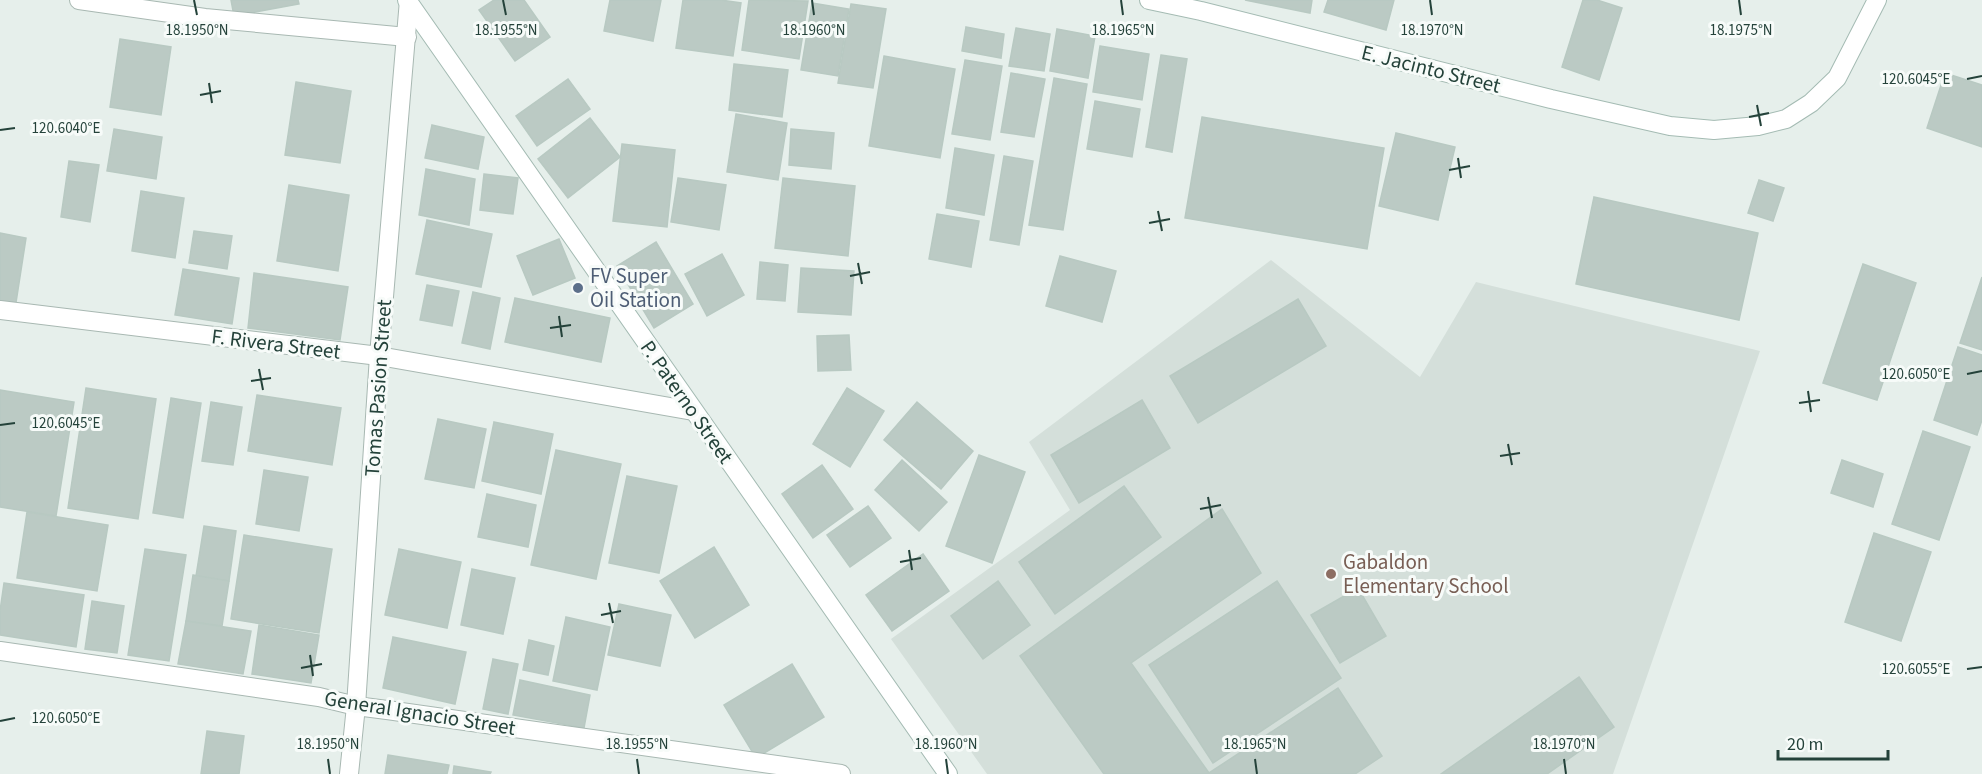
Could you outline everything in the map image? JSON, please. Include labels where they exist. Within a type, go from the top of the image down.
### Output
[{"type":"street","points":[[79,0],[205,18],[407,37]]},
{"type":"street","name":"E. Jacinto Street","points":[[1149,0],[1562,102],[1670,126],[1714,130],[1758,126],[1786,119],[1811,103],[1836,78],[1877,0]]},
{"type":"street","name":"Tomas Pasion Street","points":[[349,774],[356,706],[379,356],[407,37],[408,1]]},
{"type":"street","name":"P. Paterno Street","points":[[408,1],[948,774]]},
{"type":"street","name":"F. Rivera Street","points":[[0,310],[379,356],[693,411]]},
{"type":"street","name":"General Ignacio Street","points":[[0,651],[319,697],[356,706],[841,774]]},
{"type":"shaded area","name":"Gabaldon Elementary School","points":[[1271,260],[1420,377],[1476,282],[1760,351],[1613,774],[987,774],[891,639],[1070,510],[1029,442]]},
{"type":"building","points":[[231,0],[298,0],[299,4],[234,16]]},
{"type":"building","points":[[494,0],[524,0],[550,37],[515,61],[479,10]]},
{"type":"building","points":[[610,0],[661,0],[653,41],[604,31]]},
{"type":"building","points":[[683,0],[721,0],[741,3],[733,56],[676,48]]},
{"type":"building","points":[[749,0],[808,1],[799,59],[742,50]]},
{"type":"building","points":[[1245,0],[1312,0],[1310,13]]},
{"type":"building","points":[[1328,0],[1394,0],[1386,30],[1324,12]]},
{"type":"building","points":[[1583,0],[1597,0],[1622,8],[1599,80],[1562,67]]},
{"type":"building","points":[[812,3],[849,9],[838,76],[801,70]]},
{"type":"building","points":[[851,4],[886,9],[873,88],[838,83]]},
{"type":"building","points":[[966,27],[1004,34],[1001,58],[962,51]]},
{"type":"building","points":[[1016,28],[1050,34],[1044,71],[1009,66]]},
{"type":"building","points":[[1057,29],[1095,36],[1088,78],[1050,71]]},
{"type":"building","points":[[120,39],[171,47],[161,115],[110,107]]},
{"type":"building","points":[[1100,46],[1149,54],[1142,100],[1093,92]]},
{"type":"building","points":[[1161,55],[1187,59],[1172,152],[1146,147]]},
{"type":"building","points":[[884,56],[955,69],[940,158],[869,146]]},
{"type":"building","points":[[965,60],[1002,66],[990,140],[952,134]]},
{"type":"building","points":[[734,64],[788,70],[782,117],[729,110]]},
{"type":"building","points":[[1011,73],[1045,79],[1034,137],[1001,132]]},
{"type":"building","points":[[1945,73],[1982,85],[1982,147],[1927,128]]},
{"type":"building","points":[[1054,78],[1087,84],[1063,230],[1029,225]]},
{"type":"building","points":[[568,79],[590,109],[537,146],[516,116]]},
{"type":"building","points":[[296,82],[351,91],[340,163],[285,155]]},
{"type":"building","points":[[1095,101],[1140,109],[1132,157],[1087,149]]},
{"type":"building","points":[[736,114],[787,123],[778,180],[727,172]]},
{"type":"building","points":[[1202,117],[1384,148],[1367,249],[1185,218]]},
{"type":"building","points":[[590,118],[620,157],[568,198],[538,159]]},
{"type":"building","points":[[432,125],[484,137],[478,169],[425,158]]},
{"type":"building","points":[[114,129],[162,137],[156,179],[107,171]]},
{"type":"building","points":[[791,129],[834,133],[831,169],[789,165]]},
{"type":"building","points":[[1396,133],[1455,147],[1438,220],[1379,206]]},
{"type":"building","points":[[622,144],[675,150],[667,227],[613,221]]},
{"type":"building","points":[[955,148],[994,155],[984,215],[946,208]]},
{"type":"building","points":[[1004,156],[1033,161],[1019,245],[990,240]]},
{"type":"building","points":[[69,161],[99,165],[90,222],[61,217]]},
{"type":"building","points":[[426,169],[475,179],[469,225],[419,215]]},
{"type":"building","points":[[484,174],[518,178],[513,214],[480,210]]},
{"type":"building","points":[[678,178],[726,185],[719,230],[671,222]]},
{"type":"building","points":[[783,178],[855,186],[848,256],[775,248]]},
{"type":"building","points":[[1759,180],[1784,188],[1773,221],[1748,213]]},
{"type":"building","points":[[289,185],[349,195],[338,271],[277,261]]},
{"type":"building","points":[[141,191],[184,198],[175,258],[132,251]]},
{"type":"building","points":[[1594,197],[1758,233],[1739,320],[1576,284]]},
{"type":"building","points":[[937,214],[979,221],[971,267],[929,259]]},
{"type":"building","points":[[427,220],[492,234],[481,287],[416,274]]},
{"type":"building","points":[[194,231],[232,236],[227,269],[189,263]]},
{"type":"building","points":[[0,233],[26,238],[15,309],[0,307]]},
{"type":"building","points":[[559,239],[575,278],[533,295],[517,256]]},
{"type":"building","points":[[656,242],[693,304],[654,328],[617,266]]},
{"type":"building","points":[[722,254],[744,295],[707,316],[685,274]]},
{"type":"building","points":[[1060,256],[1116,271],[1102,322],[1046,306]]},
{"type":"building","points":[[760,262],[788,265],[785,301],[757,299]]},
{"type":"building","points":[[1863,264],[1916,283],[1877,400],[1823,383]]},
{"type":"building","points":[[801,268],[854,271],[851,315],[798,312]]},
{"type":"building","points":[[183,269],[239,278],[232,324],[175,315]]},
{"type":"building","points":[[254,273],[348,287],[340,340],[248,328]]},
{"type":"building","points":[[1982,277],[1982,350],[1960,343]]},
{"type":"building","points":[[427,285],[459,291],[452,326],[420,320]]},
{"type":"building","points":[[473,292],[500,298],[490,349],[462,343]]},
{"type":"building","points":[[515,298],[610,318],[601,362],[505,342]]},
{"type":"building","points":[[1298,299],[1326,346],[1198,423],[1170,376]]},
{"type":"building","points":[[849,335],[851,370],[818,371],[817,336]]},
{"type":"building","points":[[1958,347],[1982,355],[1982,420],[1977,435],[1934,420]]},
{"type":"building","points":[[86,388],[156,399],[138,519],[68,508]]},
{"type":"building","points":[[847,388],[884,411],[850,467],[813,444]]},
{"type":"building","points":[[0,390],[74,402],[56,516],[0,507]]},
{"type":"building","points":[[257,395],[341,408],[332,465],[248,451]]},
{"type":"building","points":[[171,398],[201,403],[183,518],[153,513]]},
{"type":"building","points":[[1142,400],[1170,448],[1079,503],[1051,455]]},
{"type":"building","points":[[211,402],[242,407],[233,465],[202,461]]},
{"type":"building","points":[[917,402],[973,451],[941,489],[884,440]]},
{"type":"building","points":[[438,419],[486,429],[474,488],[425,479]]},
{"type":"building","points":[[494,422],[553,434],[541,494],[482,481]]},
{"type":"building","points":[[1923,431],[1970,447],[1939,540],[1892,524]]},
{"type":"building","points":[[556,450],[621,464],[596,579],[531,565]]},
{"type":"building","points":[[979,455],[1025,472],[992,563],[946,546]]},
{"type":"building","points":[[902,460],[947,502],[919,531],[875,490]]},
{"type":"building","points":[[1842,460],[1883,474],[1873,507],[1831,493]]},
{"type":"building","points":[[822,465],[853,509],[813,538],[782,494]]},
{"type":"building","points":[[264,470],[308,477],[299,531],[256,524]]},
{"type":"building","points":[[627,476],[677,486],[659,573],[609,563]]},
{"type":"building","points":[[1124,486],[1161,537],[1055,614],[1019,562]]},
{"type":"building","points":[[487,494],[536,505],[528,547],[478,537]]},
{"type":"building","points":[[868,506],[891,538],[850,567],[827,535]]},
{"type":"building","points":[[1222,509],[1261,573],[1131,663],[1209,773],[1338,688],[1382,756],[1355,774],[1104,774],[1020,656]]},
{"type":"building","points":[[27,512],[108,525],[97,591],[17,578]]},
{"type":"building","points":[[204,526],[236,531],[229,581],[196,576]]},
{"type":"building","points":[[1874,533],[1931,552],[1901,641],[1845,622]]},
{"type":"building","points":[[244,535],[332,549],[319,633],[231,619]]},
{"type":"building","points":[[714,547],[749,605],[695,638],[660,581]]},
{"type":"building","points":[[145,549],[186,555],[169,661],[128,655]]},
{"type":"building","points":[[399,549],[461,562],[447,628],[385,615]]},
{"type":"building","points":[[923,554],[949,591],[892,631],[866,595]]},
{"type":"building","points":[[472,569],[515,578],[503,634],[461,625]]},
{"type":"building","points":[[193,575],[229,581],[222,626],[186,621]]},
{"type":"building","points":[[998,581],[1030,625],[983,659],[951,616]]},
{"type":"building","points":[[1277,581],[1341,678],[1213,763],[1149,665]]},
{"type":"building","points":[[4,583],[84,595],[76,647],[0,635],[0,611]]},
{"type":"building","points":[[1358,588],[1386,636],[1340,663],[1311,615]]},
{"type":"building","points":[[92,601],[124,606],[117,653],[85,649]]},
{"type":"building","points":[[619,604],[671,615],[660,666],[608,655]]},
{"type":"building","points":[[566,617],[610,627],[597,690],[553,681]]},
{"type":"building","points":[[186,621],[251,631],[243,674],[178,664]]},
{"type":"building","points":[[259,625],[319,635],[311,683],[252,674]]},
{"type":"building","points":[[393,637],[466,652],[455,704],[383,688]]},
{"type":"building","points":[[529,640],[554,646],[548,675],[523,670]]},
{"type":"building","points":[[493,659],[518,664],[508,714],[483,709]]},
{"type":"building","points":[[792,664],[824,717],[756,758],[724,705]]},
{"type":"building","points":[[1579,677],[1614,727],[1547,774],[1441,774]]},
{"type":"building","points":[[520,680],[590,695],[584,728],[513,715]]},
{"type":"building","points":[[207,731],[244,736],[239,774],[201,774]]},
{"type":"building","points":[[388,755],[449,765],[447,774],[385,774]]},
{"type":"building","points":[[454,766],[491,772],[490,774],[453,774]]},
{"type":"place","name":"FV Super Oil Station","points":[[578,288]]},
{"type":"place","name":"Gabaldon Elementary School","points":[[1331,574]]}]
